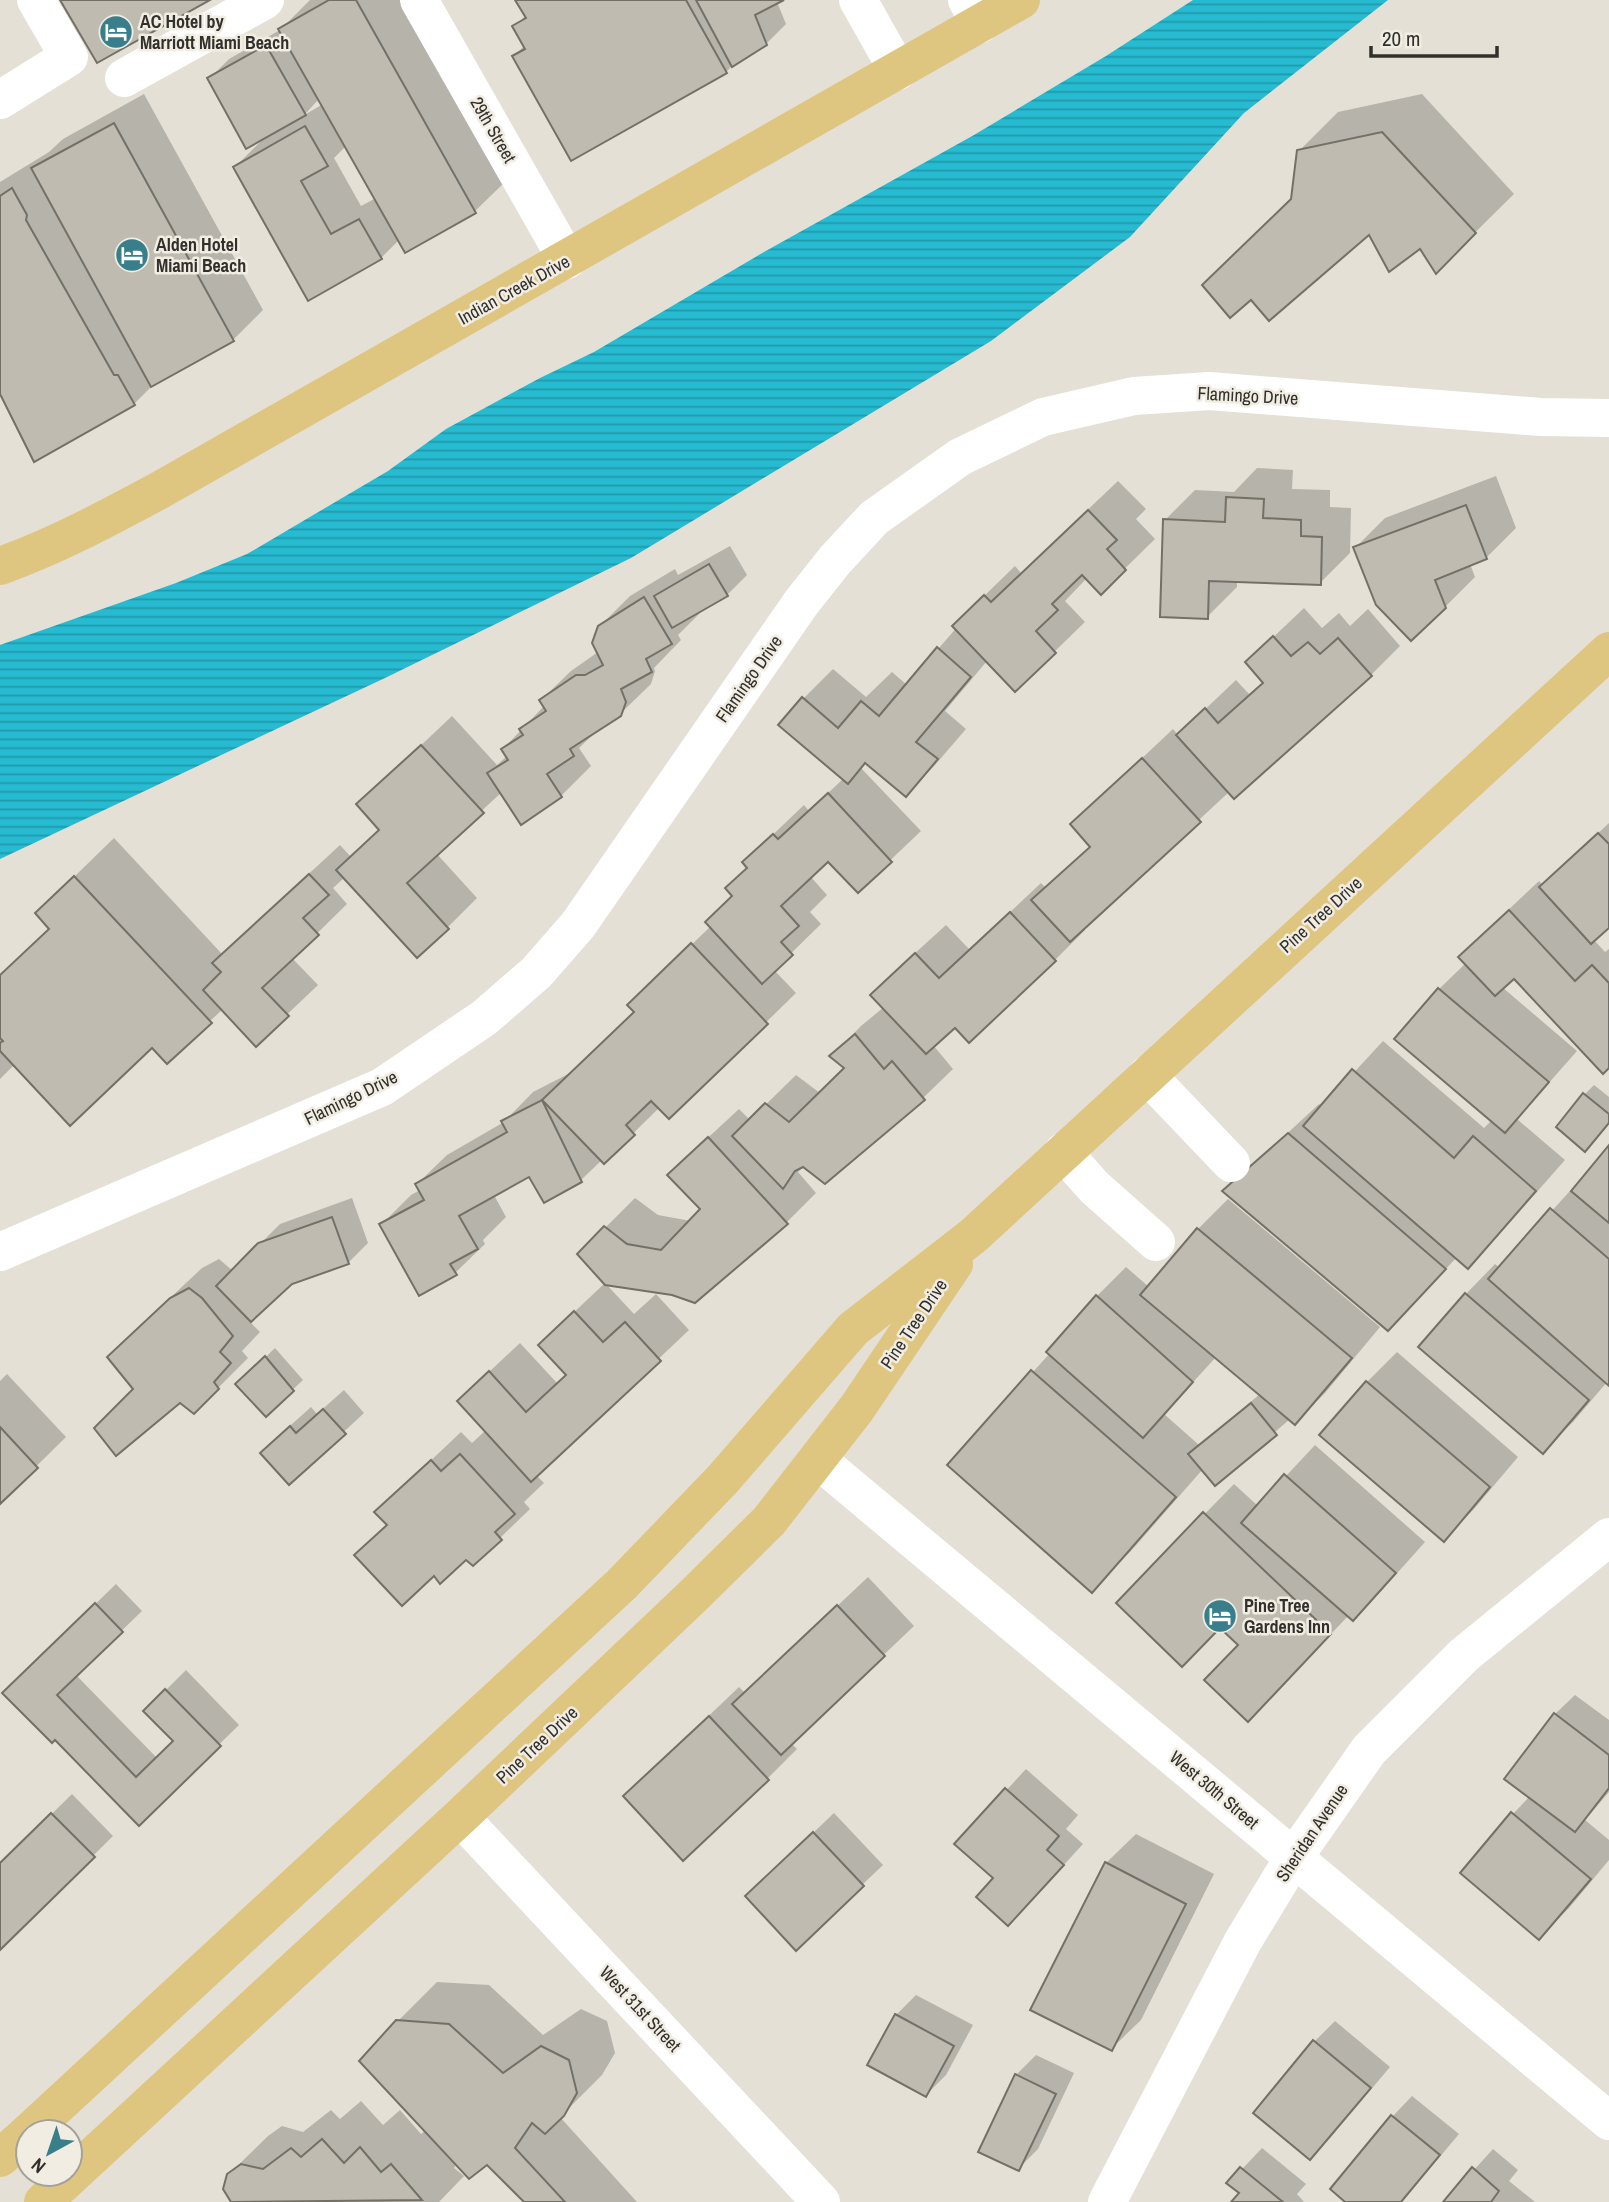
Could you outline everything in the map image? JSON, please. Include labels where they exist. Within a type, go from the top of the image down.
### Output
[{"type":"main road","name":"Indian Creek Drive","points":[[0,566],[111,517],[898,72],[973,12],[1021,0]]},
{"type":"main road","name":"Pine Tree Drive","points":[[43,2118],[622,1584],[723,1479],[853,1329],[973,1236],[1609,651]]},
{"type":"main road","name":"Pine Tree Drive","points":[[43,2202],[460,1817],[769,1521],[818,1460],[890,1361],[973,1236]]},
{"type":"main road","name":"Pine Tree Drive","points":[[0,2158],[14,2145]]},
{"type":"street","points":[[0,100],[69,57],[36,0]]},
{"type":"street","points":[[124,78],[215,13],[265,0]]},
{"type":"street","name":"29th Street","points":[[419,0],[567,260]]},
{"type":"street","points":[[858,0],[898,72]]},
{"type":"street","name":"Flamingo Drive","points":[[0,1252],[382,1087],[484,1018],[536,973],[578,925],[801,603],[835,560],[874,519],[960,457],[1043,417],[1135,396],[1209,391],[1541,418],[1608,420]]},
{"type":"street","points":[[1147,1074],[1231,1163]]},
{"type":"street","points":[[1063,1152],[1094,1187],[1156,1242]]},
{"type":"street","name":"West 30th Street","points":[[818,1460],[1609,2121]]},
{"type":"street","name":"Sheridan Avenue","points":[[1107,2202],[1243,1941],[1294,1857],[1369,1750],[1464,1655],[1609,1537]]},
{"type":"street","name":"West 31st Street","points":[[460,1817],[821,2202]]},
{"type":"water","points":[[1193,0],[1388,0],[1244,113],[1130,237],[991,341],[631,558],[385,678],[0,859],[0,645],[176,583],[247,554],[388,471],[446,429],[594,352],[764,252],[974,135]]},
{"type":"building","name":"AC Hotel by Marriott Miami Beach","points":[[60,0],[210,0],[97,63]]},
{"type":"building","points":[[329,0],[356,0],[476,213],[405,253],[278,29]]},
{"type":"building","points":[[515,0],[686,0],[727,73],[571,161],[512,56],[525,49],[512,26],[526,18]]},
{"type":"building","points":[[696,0],[784,0],[755,15],[767,45],[732,67]]},
{"type":"building","points":[[266,45],[306,115],[246,149],[207,78]]},
{"type":"building","name":"Alden Hotel Miami Beach","points":[[114,123],[234,341],[151,387],[31,168]]},
{"type":"building","points":[[305,126],[328,166],[301,181],[331,234],[359,219],[382,259],[308,301],[233,167]]},
{"type":"building","points":[[1382,132],[1476,233],[1436,274],[1420,249],[1389,272],[1369,235],[1269,321],[1251,300],[1230,318],[1202,285],[1291,199],[1297,150]]},
{"type":"building","points":[[12,188],[27,215],[26,220],[114,375],[118,375],[135,405],[34,462],[0,394],[0,196]]},
{"type":"building","points":[[1226,497],[1264,499],[1263,518],[1301,520],[1301,536],[1322,537],[1321,585],[1209,581],[1208,619],[1160,617],[1163,519],[1225,522]]},
{"type":"building","points":[[1466,505],[1487,559],[1435,580],[1446,608],[1411,641],[1376,605],[1353,547]]},
{"type":"building","points":[[1088,510],[1117,540],[1107,549],[1126,570],[1101,595],[1082,575],[1052,604],[1058,610],[1036,631],[1056,653],[1015,692],[952,626],[984,595],[991,602]]},
{"type":"building","points":[[709,564],[728,596],[672,628],[654,596]]},
{"type":"building","points":[[644,597],[672,644],[646,659],[652,672],[621,689],[626,702],[621,716],[570,749],[574,756],[547,774],[562,797],[521,825],[487,773],[508,760],[501,749],[523,735],[519,729],[546,711],[539,700],[576,675],[585,675],[603,665],[592,643],[598,626]]},
{"type":"building","points":[[1273,636],[1291,656],[1308,642],[1320,654],[1338,638],[1372,676],[1234,799],[1176,735],[1205,708],[1218,723],[1263,683],[1245,662]]},
{"type":"building","points":[[937,647],[971,677],[916,742],[938,759],[906,797],[865,763],[848,784],[778,725],[802,697],[838,728],[861,701],[879,716]]},
{"type":"building","points":[[421,745],[484,813],[407,883],[449,929],[417,958],[336,870],[379,830],[356,804]]},
{"type":"building","points":[[1142,758],[1201,822],[1070,942],[1031,900],[1090,847],[1070,824]]},
{"type":"building","points":[[828,793],[892,862],[858,893],[828,862],[781,906],[799,926],[781,942],[793,955],[762,984],[705,922],[732,896],[725,888],[747,868],[742,862],[773,834],[778,839]]},
{"type":"building","points":[[1598,833],[1609,844],[1609,928],[1591,944],[1539,887]]},
{"type":"building","points":[[309,874],[329,895],[303,918],[319,935],[262,988],[289,1016],[256,1047],[203,990],[221,972],[212,963]]},
{"type":"building","points":[[74,876],[212,1023],[167,1064],[152,1048],[70,1126],[0,1051],[0,1043],[3,1041],[0,1038],[0,975],[49,929],[35,913]]},
{"type":"building","points":[[1509,910],[1575,981],[1592,965],[1609,983],[1609,1068],[1603,1074],[1514,979],[1495,996],[1458,957]]},
{"type":"building","points":[[1010,912],[1056,961],[969,1043],[955,1028],[926,1054],[870,995],[915,953],[939,978]]},
{"type":"building","points":[[691,943],[768,1024],[669,1119],[651,1101],[626,1125],[635,1135],[604,1164],[542,1100],[634,1012],[627,1005]]},
{"type":"building","points":[[1438,988],[1549,1082],[1505,1133],[1394,1039]]},
{"type":"building","points":[[855,1034],[884,1069],[892,1061],[925,1100],[825,1184],[803,1167],[795,1171],[783,1189],[732,1136],[765,1103],[789,1122],[844,1068],[829,1056]]},
{"type":"building","points":[[1352,1069],[1454,1158],[1473,1136],[1536,1191],[1468,1269],[1303,1126]]},
{"type":"building","points":[[1583,1093],[1609,1114],[1609,1123],[1585,1152],[1556,1127]]},
{"type":"building","points":[[542,1100],[582,1182],[544,1203],[529,1177],[459,1216],[478,1249],[450,1264],[457,1275],[419,1296],[379,1224],[424,1200],[415,1184],[507,1132],[501,1121]]},
{"type":"building","points":[[1288,1133],[1446,1269],[1388,1331],[1222,1191]]},
{"type":"building","points":[[708,1137],[788,1224],[695,1303],[672,1295],[605,1285],[577,1254],[604,1226],[627,1244],[661,1250],[700,1209],[667,1175]]},
{"type":"building","points":[[1609,1145],[1609,1223],[1571,1191]]},
{"type":"building","points":[[1550,1208],[1609,1259],[1609,1386],[1488,1279]]},
{"type":"building","points":[[332,1217],[349,1264],[292,1284],[251,1322],[216,1286],[258,1243]]},
{"type":"building","points":[[1197,1228],[1352,1358],[1295,1425],[1140,1295]]},
{"type":"building","points":[[189,1288],[202,1298],[233,1336],[220,1352],[231,1363],[214,1382],[219,1389],[194,1414],[180,1403],[116,1456],[94,1428],[133,1389],[107,1357],[170,1298]]},
{"type":"building","points":[[1465,1293],[1589,1400],[1543,1454],[1418,1347]]},
{"type":"building","points":[[1096,1295],[1193,1382],[1143,1438],[1046,1352]]},
{"type":"building","points":[[574,1311],[603,1342],[625,1322],[661,1361],[531,1482],[457,1401],[489,1371],[526,1412],[566,1375],[538,1345]]},
{"type":"building","points":[[265,1356],[294,1391],[266,1417],[235,1384]]},
{"type":"building","points":[[1031,1370],[1176,1497],[1092,1593],[947,1465]]},
{"type":"building","points":[[1366,1381],[1490,1487],[1444,1542],[1319,1435]]},
{"type":"building","points":[[1251,1403],[1277,1435],[1215,1486],[1188,1454]]},
{"type":"building","points":[[323,1409],[346,1434],[289,1485],[260,1453],[290,1426],[296,1433]]},
{"type":"building","points":[[0,1427],[38,1468],[0,1504]]},
{"type":"building","points":[[460,1454],[515,1514],[495,1532],[502,1540],[473,1566],[466,1560],[440,1584],[434,1576],[402,1606],[354,1555],[387,1525],[374,1512],[431,1460],[441,1471]]},
{"type":"building","points":[[1284,1474],[1396,1573],[1353,1621],[1241,1523]]},
{"type":"building","name":"Pine Tree Gardens Inn","points":[[1203,1512],[1331,1634],[1248,1722],[1204,1680],[1238,1645],[1220,1628],[1182,1667],[1116,1603]]},
{"type":"building","points":[[95,1603],[123,1632],[57,1695],[136,1777],[173,1741],[143,1711],[165,1689],[221,1746],[139,1826],[55,1740],[52,1743],[2,1693]]},
{"type":"building","points":[[837,1605],[885,1656],[781,1755],[732,1704]]},
{"type":"building","points":[[1554,1713],[1609,1755],[1609,1788],[1575,1832],[1504,1779]]},
{"type":"building","points":[[709,1716],[769,1780],[683,1861],[623,1796]]},
{"type":"building","points":[[1005,1788],[1059,1836],[1047,1850],[1064,1865],[1008,1926],[976,1897],[993,1878],[954,1844]]},
{"type":"building","points":[[1511,1812],[1591,1879],[1539,1940],[1460,1873]]},
{"type":"building","points":[[51,1813],[95,1857],[0,1950],[0,1863]]},
{"type":"building","points":[[813,1832],[864,1886],[796,1951],[745,1896]]},
{"type":"building","points":[[1105,1862],[1186,1904],[1112,2051],[1030,2010]]},
{"type":"building","points":[[895,2014],[954,2046],[926,2097],[867,2065]]},
{"type":"building","points":[[396,2020],[449,2024],[503,2073],[541,2046],[569,2060],[577,2093],[564,2116],[545,2134],[532,2123],[515,2148],[565,2202],[524,2202],[487,2165],[469,2179],[359,2061]]},
{"type":"building","points":[[1313,2040],[1371,2088],[1310,2160],[1253,2113]]},
{"type":"building","points":[[1015,2074],[1056,2094],[1019,2171],[978,2152]]},
{"type":"building","points":[[1391,2115],[1440,2155],[1401,2202],[1345,2202],[1330,2189]]},
{"type":"building","points":[[322,2139],[344,2163],[360,2147],[381,2172],[391,2164],[422,2200],[231,2202],[223,2189],[227,2174],[241,2164],[263,2169],[291,2148],[301,2157]]},
{"type":"building","points":[[1240,2167],[1283,2202],[1231,2202],[1239,2193],[1226,2183]]},
{"type":"building","points":[[1472,2167],[1499,2191],[1491,2202],[1443,2202]]},
{"type":"place","name":"AC Hotel by Marriott Miami Beach","points":[[116,32]]},
{"type":"place","name":"Alden Hotel Miami Beach","points":[[132,255]]},
{"type":"place","name":"Pine Tree Gardens Inn","points":[[1220,1616]]}]
